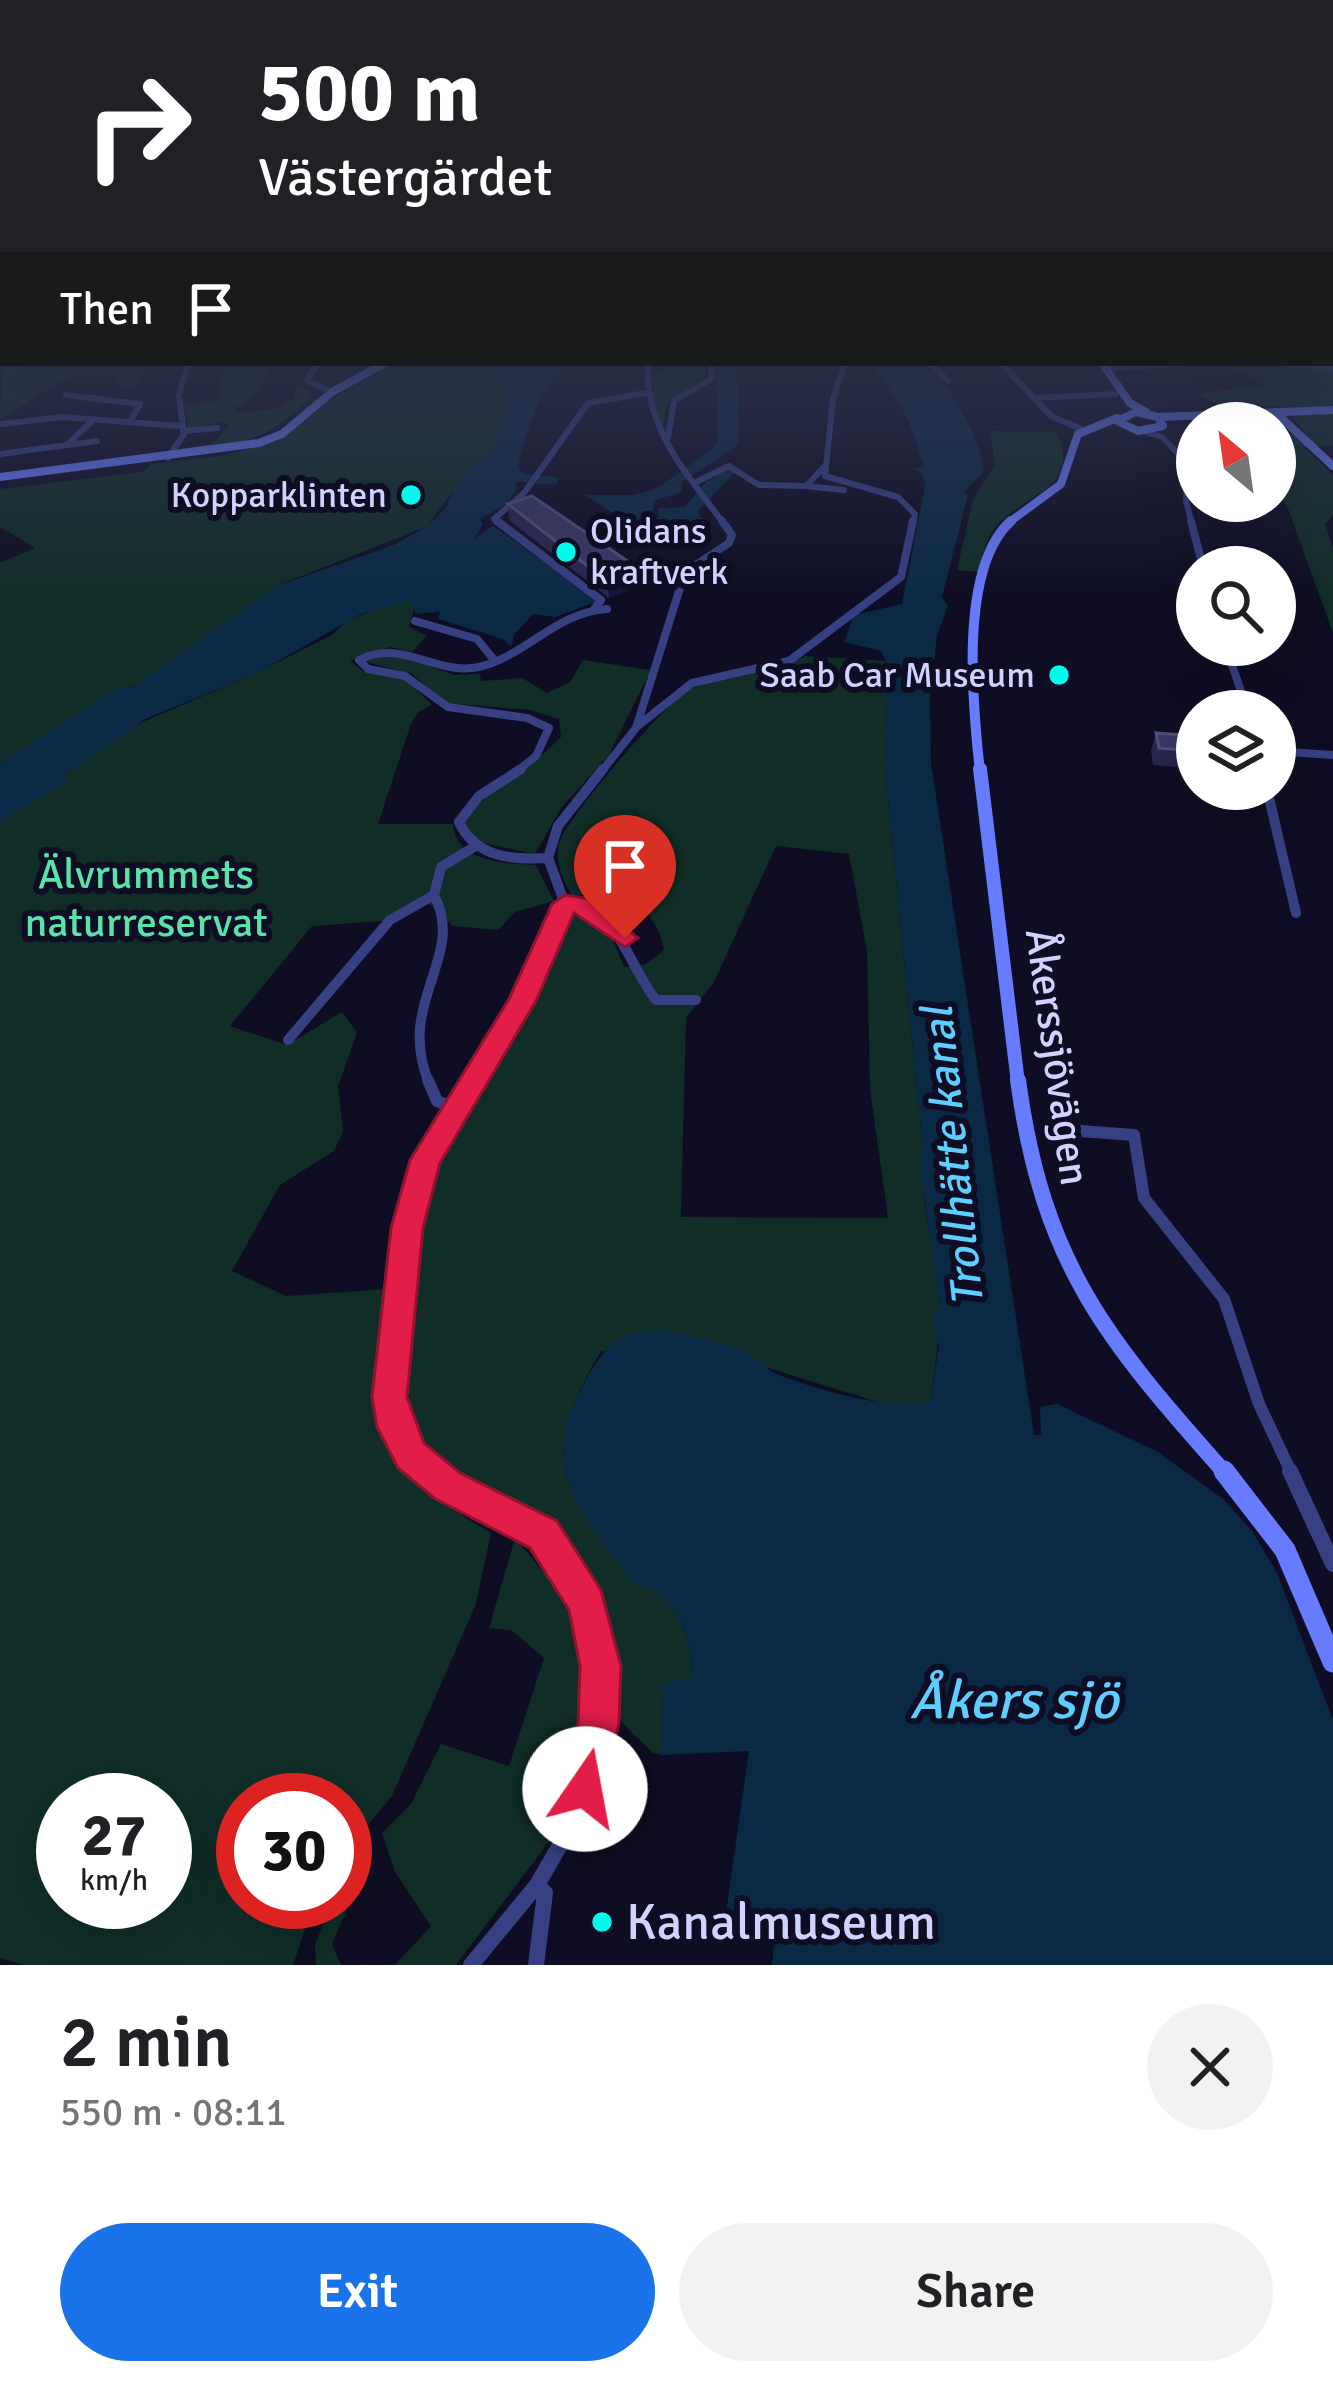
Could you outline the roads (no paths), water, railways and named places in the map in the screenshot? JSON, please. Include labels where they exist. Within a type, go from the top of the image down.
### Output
[{"type":"street","points":[[0,424],[48,418],[182,428],[216,424],[218,428]]},
{"type":"street","points":[[130,422],[132,418]]},
{"type":"street","points":[[168,458],[182,428],[181,418]]},
{"type":"street","points":[[0,477],[168,458],[272,439],[299,418]]},
{"type":"street","points":[[548,858],[516,859],[474,847],[463,835],[462,813],[539,751],[549,728],[526,718],[448,707],[405,676],[368,669],[358,660],[393,650],[457,669],[495,661],[595,608],[601,600],[494,521],[524,493],[579,418]]},
{"type":"street","points":[[636,728],[681,581],[694,563],[729,543],[732,536],[654,418]]},
{"type":"street","points":[[668,436],[671,418]]},
{"type":"street","points":[[830,418],[824,467],[829,480],[853,491]]},
{"type":"street","points":[[1055,418],[1084,430],[1121,419],[1158,424]]},
{"type":"street","points":[[1150,418],[1190,465],[1186,500],[1198,546]]},
{"type":"street","points":[[68,444],[94,419]]},
{"type":"street","points":[[1121,419],[1146,432],[1176,419]]},
{"type":"street","name":"Åkerssjövägen","points":[[1084,430],[1075,438],[1070,470],[1058,489],[1007,522],[992,543],[977,606],[975,761],[998,892],[1027,1142],[1041,1207],[1072,1279],[1131,1370],[1275,1534],[1297,1571],[1333,1662]]},
{"type":"street","points":[[1296,432],[1333,466]]},
{"type":"street","points":[[0,454],[98,442]]},
{"type":"street","points":[[471,1965],[562,1850],[592,1764],[601,1666],[595,1629],[575,1581],[544,1534],[426,1471],[401,1441],[389,1397],[413,1192],[522,1001],[565,904],[548,858],[566,814],[636,728],[678,689],[789,661],[843,616],[893,588],[901,577],[914,509],[893,495],[759,485],[729,466],[695,483]]},
{"type":"street","points":[[806,486],[824,467]]},
{"type":"street","points":[[595,608],[607,609]]},
{"type":"street","points":[[415,621],[477,639],[495,661]]},
{"type":"street","points":[[1296,752],[1333,755]]},
{"type":"street","points":[[1272,810],[1296,913]]},
{"type":"street","points":[[288,1040],[390,920],[434,895],[442,867],[474,847]]},
{"type":"street","points":[[434,895],[443,907],[444,932],[416,1038],[437,1101],[457,1109]]},
{"type":"street","points":[[565,904],[583,906],[625,938],[656,1000],[696,1000]]},
{"type":"street","points":[[1067,1130],[1134,1136],[1144,1198],[1224,1299],[1259,1404],[1333,1564]]},
{"type":"street","points":[[536,1965],[545,1893],[537,1885]]},
{"type":"water","points":[[504,418],[533,418],[518,468],[525,476],[515,483],[517,488],[507,504],[480,519],[483,524],[474,539],[493,526],[599,601],[555,617],[533,614],[514,635],[511,647],[503,639],[438,619],[440,612],[416,614],[410,601],[361,614],[257,673],[145,719],[64,775],[69,780],[0,821],[0,763],[118,688],[131,688],[277,586],[396,544],[429,525],[446,507],[460,476],[491,448]]},
{"type":"water","points":[[717,418],[738,418],[738,445],[682,482],[682,492],[656,500],[644,533],[585,495],[634,495],[656,489],[713,449],[718,440]]},
{"type":"water","name":"Åkers sjö","points":[[906,418],[965,418],[984,471],[963,493],[968,495],[942,597],[948,606],[937,635],[930,697],[931,763],[1034,1435],[1041,1435],[1040,1407],[1057,1404],[1158,1452],[1223,1499],[1252,1531],[1277,1573],[1333,1720],[1333,1965],[772,1965],[775,1931],[725,1920],[749,1751],[662,1755],[663,1684],[692,1677],[685,1634],[672,1608],[636,1585],[602,1542],[575,1499],[567,1476],[563,1452],[576,1399],[612,1345],[641,1332],[680,1334],[733,1347],[779,1375],[834,1393],[893,1403],[930,1402],[939,1346],[932,1319],[940,1304],[920,1170],[923,1148],[885,768],[888,666],[881,651],[844,642],[854,615],[902,604],[925,486],[923,474],[914,469],[923,466]]},
{"type":"water","points":[[728,469],[735,472],[698,511],[708,530],[657,527],[659,508],[685,507],[706,482]]},
{"type":"waterway","points":[[505,476],[554,481]]},
{"type":"place","name":"Kopparklinten","points":[[411,495]]},
{"type":"place","name":"Olidans kraftverk","points":[[566,552]]},
{"type":"place","name":"Saab Car Museum","points":[[1059,675]]},
{"type":"place","name":"Kanalmuseum","points":[[602,1922]]},
{"type":"park label","name":"Älvrummets naturreservat","points":[[146,898]]},
{"type":"water label","name":"Trollhätte kanal","points":[[953,1157]]}]
